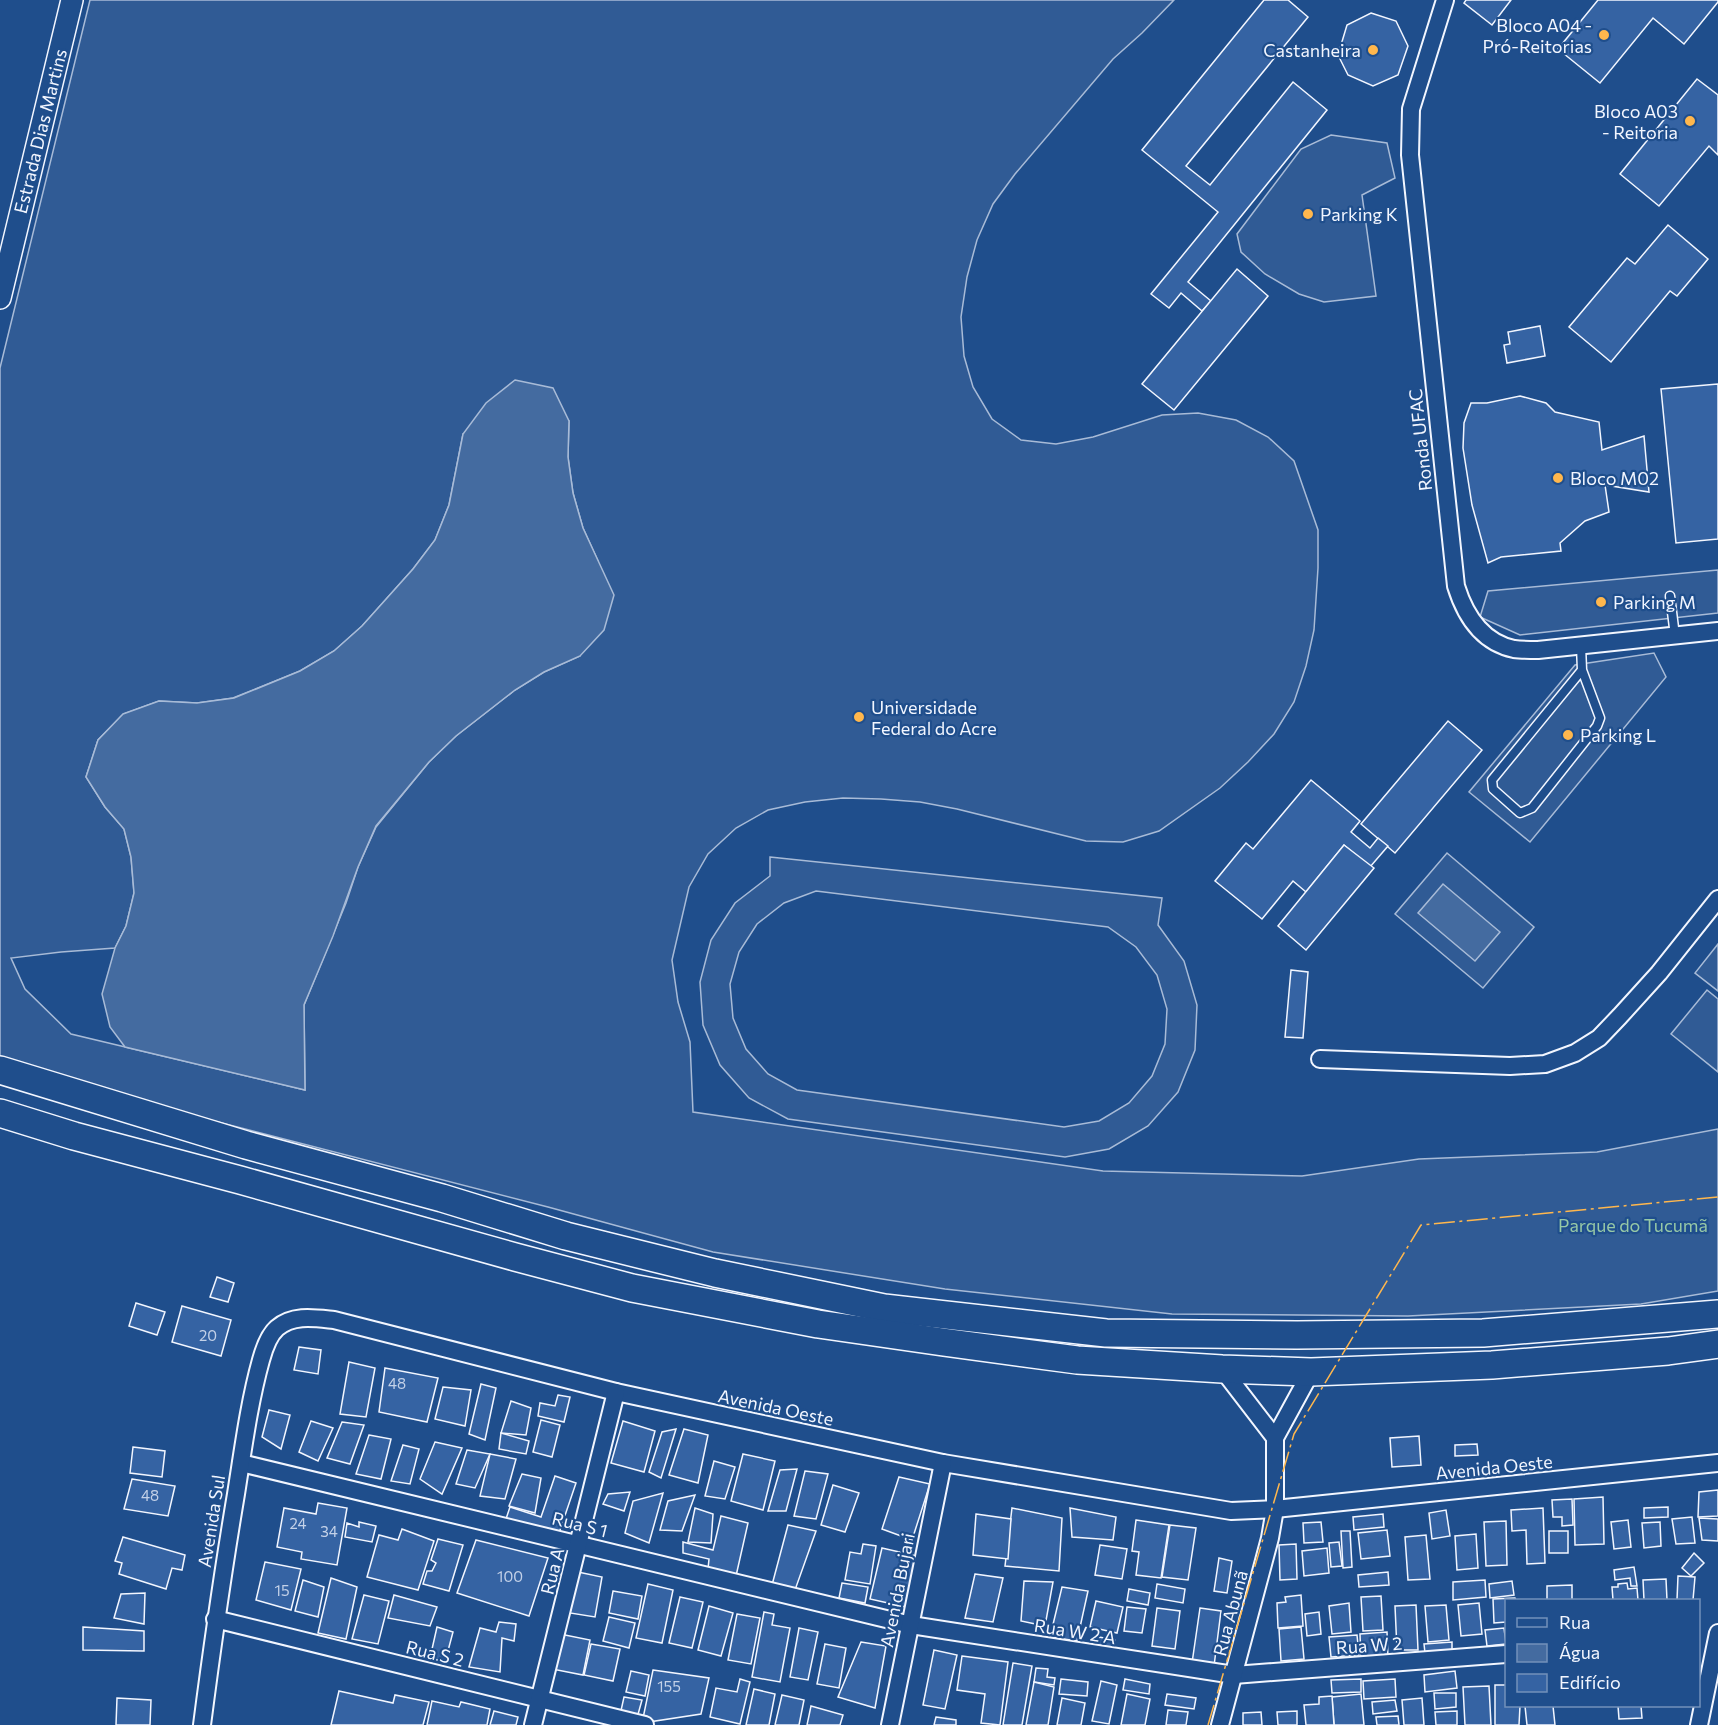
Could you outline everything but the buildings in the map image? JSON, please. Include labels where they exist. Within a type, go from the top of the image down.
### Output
[{"type":"main road","points":[[0,1070],[246,1145],[442,1198],[566,1236],[715,1274],[884,1308],[1106,1332],[1286,1335],[1483,1333],[1718,1314]]},
{"type":"main road","points":[[74,1136],[86,1124],[89,1116],[87,1096]]},
{"type":"main road","points":[[0,1113],[74,1136],[632,1288],[818,1324],[943,1342],[1077,1360],[1311,1372],[1492,1365],[1668,1351],[1718,1344]]},
{"type":"street","name":"Estrada Dias Martins","points":[[0,297],[72,0]]},
{"type":"street","name":"Ronda UFAC","points":[[1445,0],[1411,109],[1410,155],[1456,586],[1463,609],[1492,641],[1514,649],[1538,650],[1718,631]]},
{"type":"street","points":[[1320,1059],[1510,1066],[1545,1064],[1575,1053],[1599,1038],[1620,1017],[1659,973],[1718,899]]},
{"type":"street","name":"Avenida Oeste","points":[[277,1328],[287,1321],[302,1317],[334,1320],[616,1392],[942,1463],[1231,1510],[1275,1509],[1718,1463]]},
{"type":"street","name":"Avenida Sul","points":[[202,1725],[215,1619],[241,1462],[261,1359],[269,1338],[277,1328]]},
{"type":"street","points":[[1222,1369],[1275,1438]]},
{"type":"street","points":[[1275,1509],[1275,1438],[1311,1372]]},
{"type":"street","name":"Rua A","points":[[533,1725],[616,1392]]},
{"type":"street","name":"Rua S 1","points":[[241,1462],[911,1625]]},
{"type":"street","name":"Avenida Bujari","points":[[890,1725],[942,1463]]},
{"type":"street","name":"Rua Abunã","points":[[1220,1725],[1270,1538],[1275,1509]]},
{"type":"street","name":"Rua S 2","points":[[215,1619],[645,1725]]},
{"type":"street","name":"Rua W 2 A","points":[[911,1625],[1234,1675]]},
{"type":"street","points":[[1699,1725],[1717,1636],[1700,1640]]},
{"type":"street","name":"Rua W 2","points":[[1234,1675],[1505,1654]]},
{"type":"lane","points":[[1670,596],[1675,636]]},
{"type":"lane","points":[[1581,646],[1582,670],[1600,718],[1597,726],[1532,808],[1520,813],[1493,789],[1492,780],[1582,670]]},
{"type":"shaded area","points":[[90,0],[1174,0],[1113,59],[1015,174],[993,204],[977,240],[967,277],[961,317],[964,356],[973,387],[992,419],[1021,440],[1056,444],[1093,437],[1162,415],[1198,413],[1236,420],[1268,437],[1294,461],[1318,530],[1318,568],[1314,630],[1306,666],[1294,702],[1274,734],[1220,788],[1159,831],[1123,842],[1086,841],[957,809],[920,802],[881,799],[843,798],[805,802],[768,810],[736,828],[708,854],[689,887],[672,960],[678,1002],[690,1042],[693,1112],[1103,1171],[1302,1176],[1419,1159],[1597,1152],[1718,1129],[1718,1291],[1641,1304],[1408,1316],[1172,1314],[945,1289],[713,1252],[214,1121],[0,1059],[0,368]],"holes":[[[569,421],[568,457],[573,493],[583,528],[598,561],[580,656],[544,672],[515,690],[456,736],[429,762],[376,827],[304,1005],[305,1090],[71,1034],[25,989],[11,958],[115,948],[126,926],[134,893],[131,857],[124,829],[105,807],[86,777],[98,740],[124,714],[159,701],[197,703],[233,698],[300,671],[334,651],[362,626],[413,569],[435,540],[449,505],[463,434]]]},
{"type":"shaded area","name":"Parking K","points":[[1331,135],[1387,143],[1395,178],[1362,195],[1376,296],[1324,302],[1299,294],[1265,274],[1241,252],[1237,234],[1301,149]]},
{"type":"shaded area","name":"Parking M","points":[[1718,570],[1718,613],[1520,635],[1480,617],[1488,591]]},
{"type":"shaded area","name":"Parking L","points":[[1654,653],[1666,677],[1530,842],[1469,792],[1575,665]]},
{"type":"shaded area","points":[[1447,853],[1534,927],[1483,988],[1395,914]]},
{"type":"shaded area","points":[[770,857],[1162,898],[1158,925],[1184,961],[1197,1005],[1195,1050],[1178,1092],[1148,1126],[1109,1149],[1065,1157],[788,1119],[749,1098],[720,1065],[703,1025],[700,982],[711,940],[735,903],[770,876]],"holes":[[[816,891],[1108,927],[1136,947],[1157,975],[1167,1009],[1165,1044],[1152,1076],[1129,1103],[1099,1121],[1064,1127],[797,1090],[768,1074],[746,1049],[733,1018],[730,984],[739,952],[757,924],[784,903]]]},
{"type":"shaded area","points":[[1718,944],[1718,991],[1695,973]]},
{"type":"shaded area","points":[[1707,990],[1718,999],[1718,1072],[1671,1034]]},
{"type":"water","points":[[515,380],[553,388],[569,421],[568,457],[573,493],[583,528],[614,595],[604,630],[580,656],[544,672],[515,690],[456,736],[429,762],[376,826],[304,1005],[305,1090],[125,1047],[110,1027],[102,994],[115,948],[126,926],[134,893],[131,857],[124,829],[105,807],[86,777],[98,740],[123,714],[159,701],[197,703],[234,698],[300,671],[334,651],[362,626],[413,569],[435,540],[449,505],[463,434],[486,403]]},
{"type":"water","points":[[1443,884],[1500,932],[1475,961],[1418,913]]},
{"type":"power","points":[[1208,1725],[1294,1434],[1421,1225],[1718,1197]]},
{"type":"place","name":"Bloco A04 - Pró-Reitorias","points":[[1604,35]]},
{"type":"place","name":"Castanheira","points":[[1373,50]]},
{"type":"place","name":"Bloco A03 - Reitoria","points":[[1690,121]]},
{"type":"place","name":"Parking K","points":[[1308,214]]},
{"type":"place","name":"Bloco M02","points":[[1558,478]]},
{"type":"place","name":"Parking M","points":[[1601,602]]},
{"type":"place","name":"Universidade Federal do Acre","points":[[859,717]]},
{"type":"place","name":"Parking L","points":[[1568,735]]},
{"type":"park label","name":"Parque do Tucumã","points":[[1633,1225]]}]
